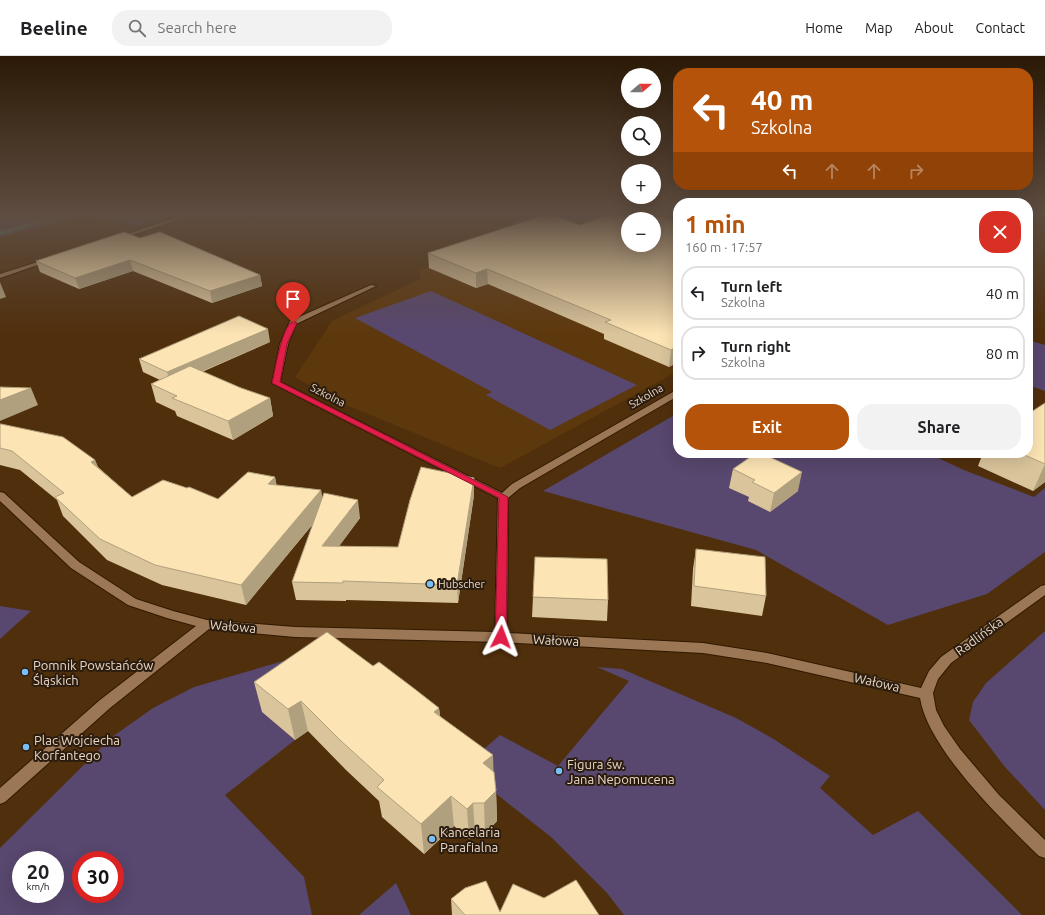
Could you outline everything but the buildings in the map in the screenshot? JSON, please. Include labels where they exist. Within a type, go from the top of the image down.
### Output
[{"type":"street","points":[[0,276],[60,257]]},
{"type":"street","name":"Szkolna","points":[[373,286],[293,323],[284,344],[276,383],[503,497],[516,486],[673,395]]},
{"type":"street","name":"Wałowa","points":[[0,495],[75,565],[132,602],[171,615],[207,624],[295,632],[501,637],[703,648],[768,658],[926,694]]},
{"type":"street","points":[[501,637],[503,497]]},
{"type":"street","name":"Radlińska","points":[[926,694],[936,670],[946,660],[1045,589]]},
{"type":"street","points":[[0,797],[105,704],[207,624]]},
{"type":"street","points":[[926,694],[928,706],[934,722],[947,744],[1022,830],[1045,851]]},
{"type":"shaded area","points":[[468,254],[673,254],[673,374],[500,468],[341,403],[295,377],[332,321],[420,279],[419,269],[424,269]]},
{"type":"shaded area","points":[[431,291],[637,385],[550,430],[486,395],[492,392],[355,318]]},
{"type":"shaded area","points":[[1033,341],[1045,345],[1045,391],[1033,387]]},
{"type":"shaded area","points":[[673,416],[673,458],[938,458],[964,470],[1034,497],[1045,488],[1045,552],[987,594],[888,625],[756,550],[543,491]]},
{"type":"shaded area","points":[[0,606],[31,611],[0,639]]},
{"type":"shaded area","points":[[1045,631],[1045,810],[1005,767],[969,720],[973,702],[986,683]]},
{"type":"shaded area","points":[[283,661],[332,662],[263,712],[295,740],[225,795],[304,877],[312,915],[0,915],[0,848],[112,737],[153,708],[194,687]]},
{"type":"shaded area","points":[[597,667],[622,669],[736,718],[772,738],[830,776],[820,788],[873,835],[918,811],[1022,915],[624,915],[607,893],[551,837],[490,789],[467,764],[500,735],[558,766],[629,681]]},
{"type":"shaded area","points":[[396,883],[411,915],[359,915]]},
{"type":"place","name":"Hubscher","points":[[430,584]]},
{"type":"place","name":"Pomnik Powstańców Śląskich","points":[[25,672]]},
{"type":"place","name":"Plac Wojciecha Korfantego","points":[[26,747]]},
{"type":"place","name":"Figura św. Jana Nepomucena","points":[[559,771]]},
{"type":"place","name":"Kancelaria Parafialna","points":[[432,839]]},
{"type":"route","points":[[293,323],[284,344],[276,383],[503,497],[501,637]]}]
